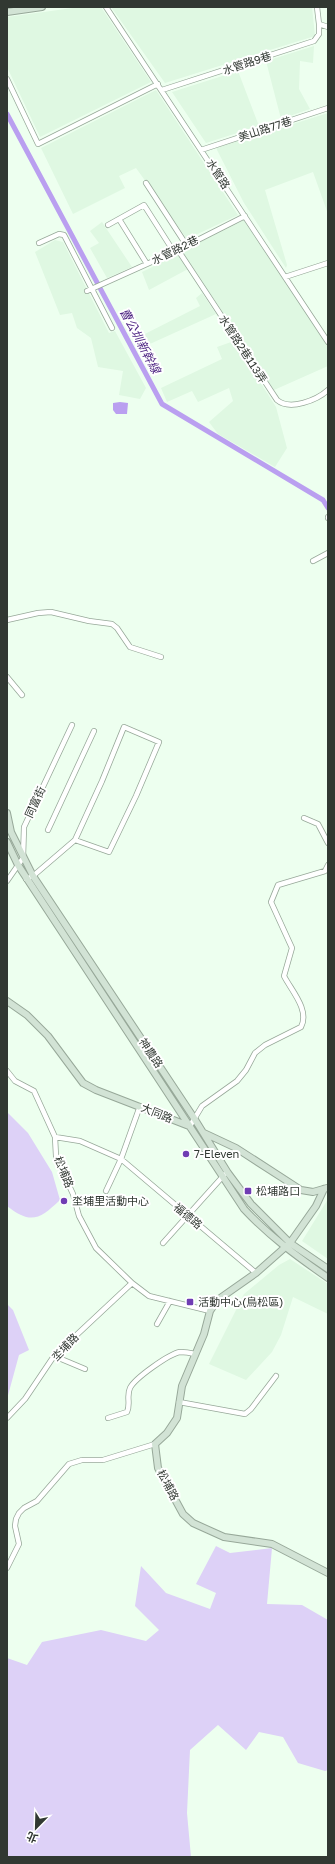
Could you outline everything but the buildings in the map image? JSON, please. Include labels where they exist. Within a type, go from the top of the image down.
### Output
[{"type":"street","points":[[7,12],[42,7]]},
{"type":"street","name":"水管路","points":[[106,7],[328,342]]},
{"type":"street","points":[[317,7],[320,24],[328,27]]},
{"type":"street","name":"水管路9巷","points":[[162,90],[314,41],[319,34],[320,24]]},
{"type":"street","points":[[7,79],[38,144],[158,84]]},
{"type":"street","name":"美山路77巷","points":[[202,150],[328,108]]},
{"type":"street","points":[[146,183],[186,246]]},
{"type":"street","name":"水管路2巷113弄","points":[[119,219],[144,205],[277,400],[285,404],[309,402],[321,397],[328,390]]},
{"type":"street","name":"水管路2巷","points":[[90,289],[176,251],[245,216]]},
{"type":"street","points":[[108,225],[119,219],[147,264]]},
{"type":"street","points":[[39,244],[59,234],[64,235],[90,289],[112,328]]},
{"type":"street","points":[[285,277],[328,263]]},
{"type":"street","points":[[313,561],[328,553]]},
{"type":"street","points":[[7,620],[38,613],[51,612],[89,621],[112,624],[118,628],[130,647],[161,657]]},
{"type":"street","points":[[7,677],[22,695]]},
{"type":"street","name":"同富街","points":[[23,858],[24,827],[72,725]]},
{"type":"street","points":[[26,879],[33,876],[75,840],[102,781],[124,727],[159,742],[136,796],[109,852],[75,840]]},
{"type":"street","points":[[48,830],[94,731]]},
{"type":"street","name":"神農路","points":[[7,813],[11,832],[33,876],[204,1133],[228,1173],[251,1204],[290,1243],[328,1269]]},
{"type":"street","points":[[304,818],[318,824],[328,843]]},
{"type":"street","name":"神農路","points":[[7,842],[26,879],[190,1126],[221,1177],[244,1209],[262,1228],[285,1248],[328,1278]]},
{"type":"street","points":[[7,881],[23,858]]},
{"type":"street","points":[[190,1126],[202,1106],[237,1081],[246,1070],[255,1053],[265,1044],[301,1027],[303,1023],[302,1006],[284,976],[292,948],[271,902],[278,885],[325,871],[328,865]]},
{"type":"street","name":"大同路","points":[[7,1001],[27,1015],[48,1036],[83,1083],[96,1090],[190,1126],[236,1148],[301,1190],[314,1192],[326,1188]]},
{"type":"street","name":"松埔路","points":[[7,1071],[15,1081],[34,1091],[55,1138],[56,1156],[73,1194],[79,1216],[96,1248],[132,1283],[149,1296],[210,1311]]},
{"type":"street","points":[[106,1191],[121,1159],[140,1106]]},
{"type":"street","name":"福德路","points":[[55,1138],[80,1141],[121,1159],[256,1273]]},
{"type":"street","points":[[163,1243],[221,1177],[228,1173]]},
{"type":"street","points":[[7,1568],[19,1544],[15,1526],[19,1513],[24,1508],[37,1501],[69,1464],[82,1460],[104,1460],[155,1444],[173,1426],[182,1386],[204,1334],[210,1311],[219,1299],[256,1273],[290,1243],[316,1206],[326,1188]]},
{"type":"street","name":"坔埔路","points":[[7,1418],[25,1399],[54,1356],[132,1283]]},
{"type":"street","points":[[157,1324],[170,1301]]},
{"type":"street","points":[[108,1418],[127,1412],[129,1407],[129,1390],[131,1385],[156,1366],[173,1354],[181,1352],[195,1354]]},
{"type":"street","points":[[54,1356],[85,1369]]},
{"type":"street","points":[[179,1402],[245,1414],[251,1409],[276,1376]]},
{"type":"street","name":"松埔路","points":[[155,1444],[158,1468],[183,1514],[188,1519],[227,1538],[272,1544],[328,1573]]},
{"type":"shaded area","points":[[80,7],[101,7],[151,82],[40,137],[7,67],[7,17]]},
{"type":"shaded area","points":[[111,7],[312,7],[315,36],[165,83]]},
{"type":"shaded area","points":[[314,46],[313,63],[300,61],[299,89],[310,109],[281,119],[266,61]]},
{"type":"shaded area","points":[[238,71],[259,126],[206,143],[172,92]]},
{"type":"shaded area","points":[[156,90],[238,215],[187,239],[136,168],[119,176],[125,188],[73,214],[41,148]]},
{"type":"shaded area","points":[[328,113],[328,214],[313,172],[265,190],[287,265],[286,268],[244,203],[216,148]]},
{"type":"shaded area","points":[[244,220],[328,347],[328,366],[274,390],[182,251]]},
{"type":"shaded area","points":[[102,222],[132,267],[107,278],[90,248],[99,243],[90,231]]},
{"type":"shaded area","points":[[55,240],[63,242],[109,333],[115,331],[146,388],[140,399],[119,395],[123,371],[98,367],[91,338],[77,328],[72,313],[60,315],[35,252]]},
{"type":"shaded area","points":[[178,254],[188,269],[149,290],[142,272]]},
{"type":"shaded area","points":[[202,293],[216,314],[141,348],[135,339],[200,306],[196,298]]},
{"type":"shaded area","points":[[234,341],[276,407],[287,448],[275,467],[218,434],[209,422],[233,401],[229,388],[198,402],[192,391],[167,402],[161,388],[222,359],[217,347]]},
{"type":"shaded area","points":[[113,403],[128,403],[127,414],[116,414],[113,410]]},
{"type":"shaded area","points":[[7,1112],[28,1133],[52,1172],[60,1200],[47,1212],[35,1217],[23,1216],[7,1206]]},
{"type":"shaded area","points":[[328,1199],[328,1259],[302,1241]]},
{"type":"shaded area","points":[[290,1259],[328,1284],[328,1314],[293,1297],[281,1335],[272,1352],[246,1380],[209,1364],[244,1294],[279,1265]]},
{"type":"shaded area","points":[[7,1304],[13,1310],[29,1350],[19,1355],[7,1399]]},
{"type":"shaded area","points":[[216,1546],[230,1553],[272,1548],[267,1604],[302,1605],[328,1620],[328,1770],[325,1771],[298,1763],[283,1737],[259,1732],[246,1750],[218,1725],[190,1750],[187,1813],[191,1857],[7,1857],[7,1658],[27,1665],[42,1642],[101,1630],[146,1641],[159,1630],[135,1606],[141,1566],[166,1593],[210,1609],[216,1593],[196,1584]]},
{"type":"waterway","name":"曹公圳新幹線","points":[[7,114],[162,404],[323,500],[328,508]]},
{"type":"place","name":"7-Eleven","points":[[186,1154]]},
{"type":"place","name":"松埔路口","points":[[248,1191]]},
{"type":"place","name":"坔埔里活動中心","points":[[64,1201]]},
{"type":"place","name":"活動中心(鳥松區)","points":[[190,1302]]}]
